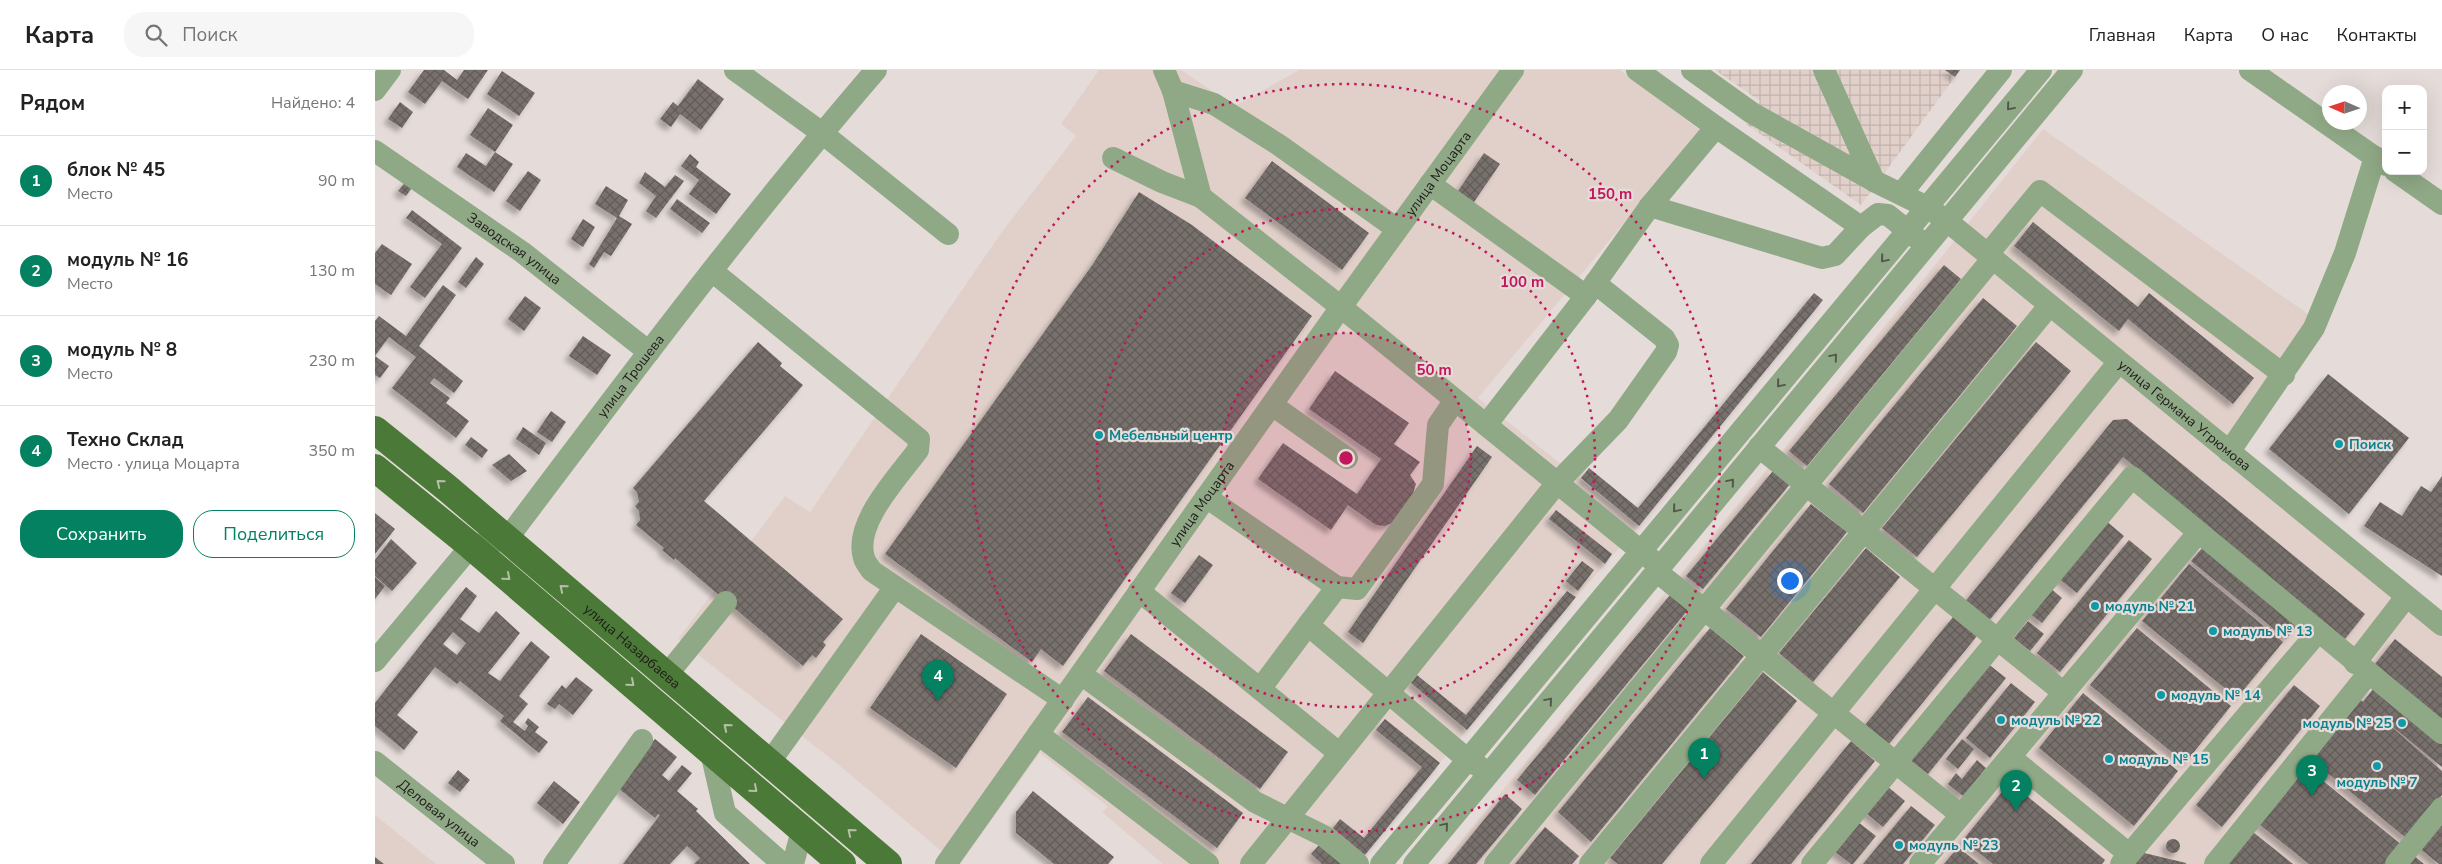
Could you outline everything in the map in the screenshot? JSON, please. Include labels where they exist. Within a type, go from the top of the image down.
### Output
[{"type":"main road","name":"улица Назарбаева","points":[[375,430],[507,539],[888,864]]},
{"type":"main road","name":"улица Назарбаева","points":[[375,468],[471,546],[842,864]]},
{"type":"street","points":[[375,90],[390,70]]},
{"type":"street","points":[[735,70],[821,132],[948,234]]},
{"type":"street","name":"улица Трошева","points":[[507,539],[649,352],[821,132],[875,70]]},
{"type":"street","points":[[1164,70],[1173,91],[1201,197]]},
{"type":"street","name":"улица Моцарта","points":[[946,864],[1397,229],[1513,70]]},
{"type":"street","points":[[1637,70],[1861,227]]},
{"type":"street","name":"улица Германа Угрюмова","points":[[1692,70],[1752,113],[1874,181],[1927,207],[1947,221],[2442,625]]},
{"type":"street","points":[[1824,70],[1874,181]]},
{"type":"street","points":[[1901,194],[2001,70]]},
{"type":"street","points":[[1381,864],[2041,70]]},
{"type":"street","points":[[1414,864],[2072,70]]},
{"type":"street","points":[[2229,452],[2314,328],[2380,161],[2250,70]]},
{"type":"street","points":[[1173,91],[1214,104],[1279,145],[1397,229]]},
{"type":"street","points":[[1486,425],[1590,289],[1650,206],[1716,127]]},
{"type":"street","name":"Заводская улица","points":[[375,151],[522,252],[649,352]]},
{"type":"street","points":[[1113,158],[1162,182],[1201,197],[1641,551],[1658,569],[1704,609],[1961,815]]},
{"type":"street","points":[[2401,175],[2442,204]]},
{"type":"street","points":[[1251,864],[1289,819],[1339,752],[1557,483],[1617,420],[1668,349],[1665,338],[1430,184]]},
{"type":"street","points":[[1495,864],[1806,485],[2041,191],[2283,375]]},
{"type":"street","points":[[1650,206],[1823,258],[1835,255],[1861,227],[1878,214],[1888,215],[1927,245]]},
{"type":"street","points":[[712,271],[919,440],[918,450],[874,511],[866,527],[862,544],[864,558],[872,571],[1063,700]]},
{"type":"street","points":[[1590,864],[2049,306]]},
{"type":"street","points":[[1711,864],[2119,363]]},
{"type":"street","points":[[1206,497],[1337,586],[1357,589],[1433,484],[1438,425],[1455,400]]},
{"type":"street","points":[[1272,405],[1347,458]]},
{"type":"street","points":[[1759,447],[2064,693]]},
{"type":"street","points":[[1811,864],[2132,477],[2442,733]]},
{"type":"street","points":[[1920,864],[2199,533]]},
{"type":"street","points":[[375,661],[471,546],[507,539]]},
{"type":"street","points":[[1260,689],[1337,586]]},
{"type":"street","points":[[769,763],[895,587]]},
{"type":"street","points":[[1139,591],[1339,752]]},
{"type":"street","points":[[2215,864],[2361,668],[2406,597]]},
{"type":"street","points":[[667,676],[726,602]]},
{"type":"street","points":[[1308,626],[1467,760],[1489,773]]},
{"type":"street","points":[[2010,757],[2125,859],[2318,632]]},
{"type":"street","points":[[1081,674],[1255,802],[1324,836],[1358,864]]},
{"type":"street","points":[[1038,734],[1208,864]]},
{"type":"street","points":[[554,864],[642,740]]},
{"type":"street","points":[[711,752],[725,813],[783,864]]},
{"type":"street","name":"Деловая улица","points":[[375,762],[493,861]]},
{"type":"street","points":[[2396,864],[2442,808]]},
{"type":"street","points":[[793,864],[802,830]]},
{"type":"shaded area","points":[[1099,70],[1181,70],[1235,106],[1299,70],[1620,70],[1701,131],[1478,398],[1639,526],[1576,597],[1357,864],[1163,864],[1102,812],[1108,807],[1040,753],[960,864],[957,864],[835,762],[678,639],[785,496],[810,512],[1001,233],[1076,136],[1061,124]]},
{"type":"shaded area","points":[[1715,70],[1960,70],[1861,205],[1746,124],[1760,101]]},
{"type":"shaded area","points":[[2043,129],[2321,323],[2305,361],[2231,464],[2442,637],[2442,864],[1442,864],[1939,260]]},
{"type":"shaded area","points":[[375,815],[436,864],[384,864],[375,857]]},
{"type":"building","points":[[424,70],[444,70],[457,80],[464,70],[488,70],[468,99],[442,81],[425,104],[408,92]]},
{"type":"building","points":[[1945,70],[1960,70],[1955,77]]},
{"type":"building","points":[[502,71],[535,93],[519,116],[487,94]]},
{"type":"building","points":[[698,79],[724,99],[701,130],[680,114],[671,127],[660,119],[673,102],[678,106]]},
{"type":"building","points":[[400,102],[413,112],[402,128],[388,119]]},
{"type":"building","points":[[488,108],[513,125],[495,152],[470,135]]},
{"type":"building","points":[[495,152],[513,164],[494,192],[457,167],[466,153],[486,166]]},
{"type":"building","points":[[1484,153],[1500,164],[1474,202],[1458,191]]},
{"type":"building","points":[[690,154],[699,162],[696,167],[731,194],[716,214],[689,194],[699,180],[681,166]]},
{"type":"building","points":[[1272,161],[1369,233],[1342,270],[1245,198]]},
{"type":"building","points":[[528,171],[541,180],[520,211],[506,201]]},
{"type":"building","points":[[645,172],[665,187],[675,175],[684,181],[656,218],[646,211],[656,196],[639,183]]},
{"type":"building","points":[[407,180],[414,185],[406,196],[398,191]]},
{"type":"building","points":[[606,186],[628,200],[619,216],[632,224],[611,256],[604,252],[594,268],[589,264],[617,218],[595,204]]},
{"type":"building","name":"Мебельный центр","points":[[1139,192],[1192,225],[1312,316],[1063,666],[1041,649],[1032,662],[885,554],[1093,264]]},
{"type":"building","points":[[677,199],[710,223],[702,233],[670,209]]},
{"type":"building","points":[[412,210],[462,248],[425,298],[410,287],[442,244],[406,218]]},
{"type":"building","points":[[583,219],[595,227],[583,247],[571,239]]},
{"type":"building","points":[[2033,222],[2138,307],[2149,293],[2254,378],[2233,404],[2128,319],[2119,331],[2014,246]]},
{"type":"building","points":[[382,244],[412,264],[391,295],[375,284],[375,253]]},
{"type":"building","points":[[476,257],[484,264],[466,288],[458,282]]},
{"type":"building","points":[[1944,265],[1961,279],[1807,466],[1789,451]]},
{"type":"building","points":[[443,285],[456,295],[419,346],[463,381],[454,393],[434,378],[430,383],[450,398],[446,403],[469,421],[456,438],[392,388],[416,357],[389,337],[375,356],[375,321],[379,316],[406,336]]},
{"type":"building","points":[[1814,293],[1823,300],[1639,526],[1581,478],[1589,468],[1638,508]]},
{"type":"building","points":[[525,296],[541,308],[524,331],[508,319]]},
{"type":"building","points":[[1983,298],[2017,326],[1863,513],[1829,484]]},
{"type":"building","points":[[583,336],[611,355],[597,375],[569,356]]},
{"type":"building","points":[[758,342],[782,363],[780,366],[803,385],[704,501],[843,619],[823,642],[826,645],[816,658],[812,655],[803,666],[675,558],[674,560],[662,550],[664,548],[636,525],[640,520],[639,511],[635,506],[639,502],[637,492],[633,488]]},
{"type":"building","points":[[2036,342],[2071,371],[1917,557],[1882,528]]},
{"type":"building","points":[[375,356],[389,366],[380,378],[375,375]]},
{"type":"building","points":[[1335,371],[1409,423],[1394,444],[1420,462],[1410,475],[1416,484],[1411,500],[1394,522],[1385,526],[1376,525],[1348,505],[1331,530],[1258,479],[1283,443],[1357,494],[1381,459],[1309,409]]},
{"type":"building","name":"Поиск","points":[[2328,374],[2409,438],[2349,514],[2269,449]]},
{"type":"building","points":[[551,411],[566,422],[552,442],[537,432]]},
{"type":"building","points":[[2127,419],[2365,614],[2345,639],[2123,457],[1988,622],[1964,603],[2113,420]]},
{"type":"building","points":[[523,427],[546,443],[539,455],[516,439]]},
{"type":"building","points":[[471,437],[488,450],[482,458],[465,445]]},
{"type":"building","points":[[1477,446],[1492,457],[1363,643],[1348,632]]},
{"type":"building","points":[[509,454],[527,471],[511,481],[492,465]]},
{"type":"building","points":[[1773,471],[1790,484],[1703,589],[1686,576]]},
{"type":"building","points":[[2442,476],[2442,576],[2364,526],[2380,502],[2402,516],[2421,486],[2431,492]]},
{"type":"building","points":[[1811,504],[1847,532],[1761,637],[1726,609]]},
{"type":"building","points":[[1556,510],[1612,554],[1605,564],[1549,519]]},
{"type":"building","points":[[375,513],[395,529],[375,554]]},
{"type":"building","points":[[2105,520],[2124,536],[2077,593],[2058,578]]},
{"type":"building","points":[[391,539],[417,563],[392,591],[375,576],[375,560]]},
{"type":"building","name":"модуль № 21","points":[[2129,540],[2152,559],[2060,672],[2037,653]]},
{"type":"building","points":[[2203,547],[2297,625],[2286,639],[2191,561]]},
{"type":"building","points":[[1866,548],[1900,577],[1813,682],[1779,653]]},
{"type":"building","points":[[1199,555],[1213,565],[1185,603],[1171,593]]},
{"type":"building","points":[[1582,561],[1594,570],[1578,591],[1566,581]]},
{"type":"building","name":"модуль № 13","points":[[2189,564],[2283,642],[2237,698],[2142,621]]},
{"type":"building","points":[[375,577],[385,586],[375,599]]},
{"type":"building","points":[[466,587],[477,596],[460,619],[479,633],[496,611],[520,633],[488,673],[500,681],[531,641],[550,657],[519,696],[528,704],[513,722],[525,731],[528,726],[525,723],[528,718],[539,727],[535,732],[548,742],[539,753],[500,721],[504,716],[460,681],[457,684],[435,667],[397,715],[418,732],[404,750],[375,726],[375,703]],"holes":[[[453,632],[466,643],[457,655],[443,644]]]},
{"type":"building","points":[[2050,588],[2062,598],[2042,623],[2029,613]]},
{"type":"building","points":[[1567,591],[1576,597],[1467,730],[1411,683],[1417,675],[1466,715]]},
{"type":"building","points":[[1670,595],[1688,610],[1535,795],[1517,780]]},
{"type":"building","points":[[1953,617],[1977,636],[1889,744],[1865,725]]},
{"type":"building","points":[[2028,621],[2044,634],[2030,651],[2014,638]]},
{"type":"building","points":[[1710,628],[1744,656],[1591,842],[1558,812]]},
{"type":"building","name":"модуль № 14","points":[[2137,628],[2231,706],[2185,763],[2090,685]]},
{"type":"building","points":[[921,634],[1007,694],[956,768],[870,708]]},
{"type":"building","points":[[1131,634],[1288,752],[1260,789],[1104,671]]},
{"type":"building","points":[[2395,639],[2442,677],[2442,719],[2375,664]]},
{"type":"building","points":[[1987,663],[2006,678],[1928,774],[1909,759]]},
{"type":"building","points":[[1763,672],[1797,701],[1662,864],[1618,864],[1610,858]]},
{"type":"building","points":[[576,677],[593,690],[573,715],[559,704],[555,709],[547,704],[562,685],[566,689]]},
{"type":"building","name":"модуль № 22","points":[[2011,683],[2035,702],[1990,758],[1966,738]]},
{"type":"building","points":[[2294,685],[2320,706],[2222,827],[2196,805]]},
{"type":"building","name":"модуль № 7","points":[[2373,689],[2442,744],[2442,767],[2377,714],[2442,771],[2442,795],[2406,838],[2312,760],[2361,700],[2363,702]]},
{"type":"building","name":"модуль № 15","points":[[2083,693],[2178,771],[2134,826],[2039,748]]},
{"type":"building","points":[[1088,697],[1243,813],[1217,848],[1062,732]]},
{"type":"building","points":[[1385,719],[1440,763],[1365,855],[1333,828],[1340,819],[1364,838],[1422,767],[1376,730]]},
{"type":"building","points":[[655,739],[677,757],[662,775],[669,781],[682,765],[692,773],[677,791],[698,809],[696,811],[750,864],[694,864],[700,858],[687,846],[670,864],[623,864],[660,815],[658,814],[655,818],[618,788],[626,774]]},
{"type":"building","points":[[1962,739],[1974,749],[1958,769],[1946,759]]},
{"type":"building","points":[[1851,741],[1875,761],[1791,864],[1751,864]]},
{"type":"building","points":[[1977,760],[1986,768],[1963,796],[1948,784],[1956,773],[1962,779]]},
{"type":"building","points":[[2306,767],[2403,846],[2387,864],[2309,864],[2259,824]]},
{"type":"building","points":[[458,770],[470,780],[460,792],[448,783]]},
{"type":"building","points":[[554,781],[580,802],[563,824],[537,803]]},
{"type":"building","points":[[2010,782],[2105,860],[2102,864],[1993,864],[1963,840]]},
{"type":"building","points":[[1887,786],[1905,801],[1883,827],[1865,812]]},
{"type":"building","points":[[1033,791],[1114,857],[1108,864],[1054,864],[1016,833],[1016,812]]},
{"type":"building","points":[[1505,794],[1522,809],[1476,864],[1448,864]]},
{"type":"building","name":"модуль № 23","points":[[1911,806],[1935,825],[1903,864],[1863,864]]},
{"type":"building","points":[[2442,818],[2442,864],[2439,864],[2418,847]]},
{"type":"building","points":[[1858,822],[1876,836],[1851,864],[1834,851]]},
{"type":"building","points":[[1545,827],[1579,856],[1572,864],[1515,864]]},
{"type":"building","points":[[2253,832],[2293,864],[2228,864]]},
{"type":"building","points":[[2173,839],[2178,841],[2180,846],[2178,851],[2173,853],[2168,851],[2166,846],[2168,841]]},
{"type":"building","points":[[1319,845],[1342,864],[1322,864],[1311,854]]},
{"type":"building","points":[[1958,847],[1979,864],[1944,864]]},
{"type":"building","points":[[2140,852],[2186,863],[2186,864],[2132,864]]},
{"type":"building","points":[[2412,854],[2424,864],[2405,864]]},
{"type":"building","points":[[375,857],[384,864],[375,864]]},
{"type":"place","name":"Мебельный центр","points":[[1099,435]]},
{"type":"place","name":"Поиск","points":[[2339,444]]},
{"type":"place","name":"модуль № 21","points":[[2095,606]]},
{"type":"place","name":"модуль № 13","points":[[2213,631]]},
{"type":"place","name":"модуль № 14","points":[[2161,695]]},
{"type":"place","name":"Техно Склад","points":[[938,701]]},
{"type":"place","name":"модуль № 22","points":[[2001,720]]},
{"type":"place","name":"модуль № 25","points":[[2402,723]]},
{"type":"place","name":"модуль № 15","points":[[2109,759]]},
{"type":"place","name":"модуль № 7","points":[[2377,766]]},
{"type":"place","name":"блок № 45","points":[[1704,779]]},
{"type":"place","name":"модуль № 8","points":[[2312,796]]},
{"type":"place","name":"модуль № 16","points":[[2016,811]]},
{"type":"place","name":"модуль № 23","points":[[1899,845]]}]
